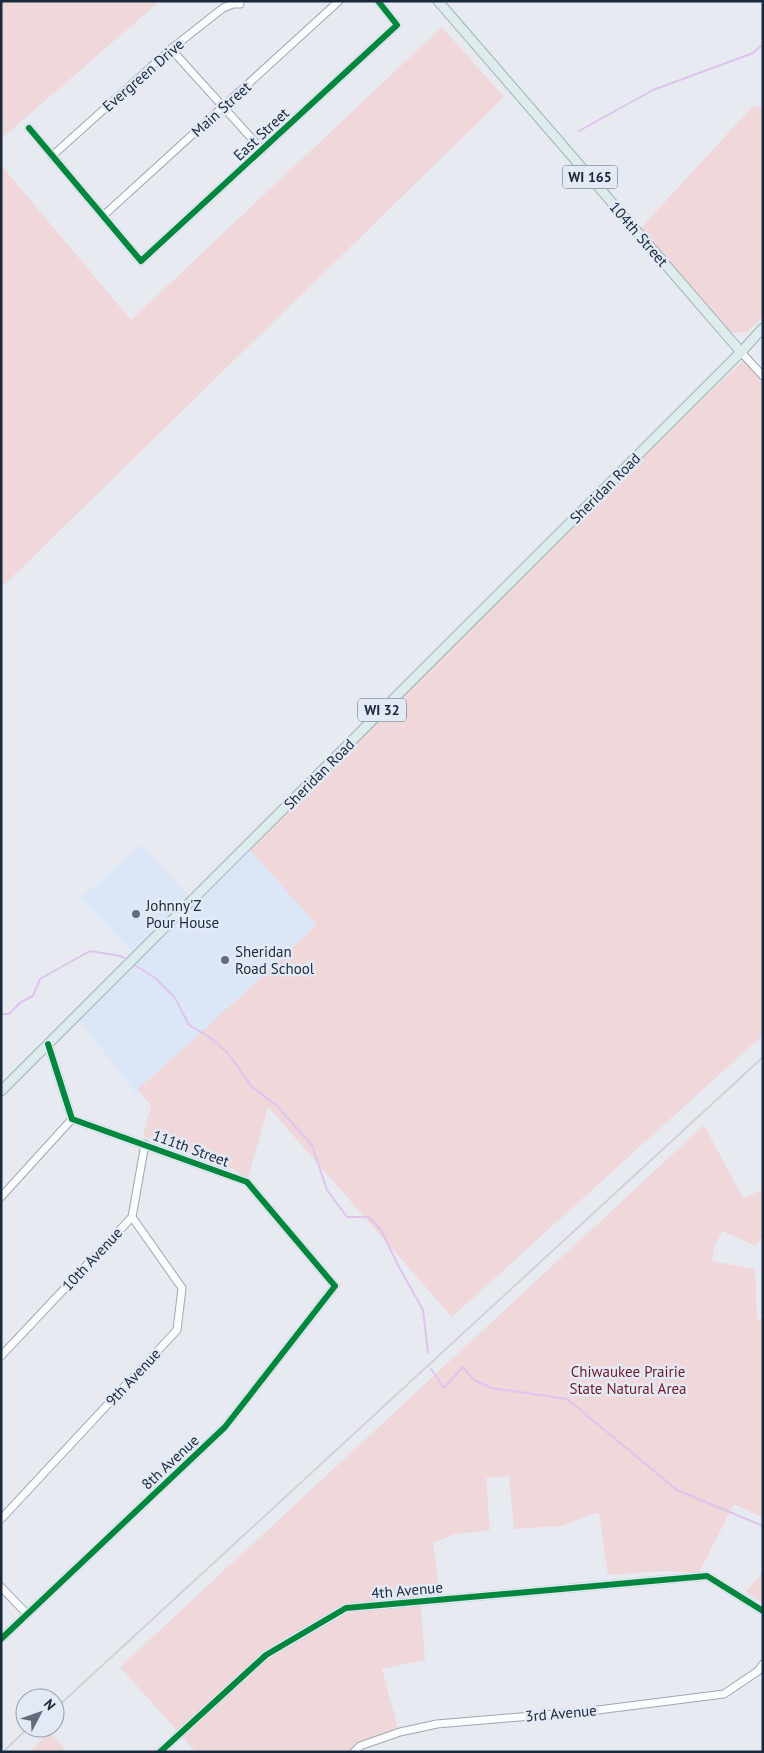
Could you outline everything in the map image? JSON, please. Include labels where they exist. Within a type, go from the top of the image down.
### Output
[{"type":"main road","name":"104th Street","points":[[438,1],[741,352]]},
{"type":"main road","name":"Sheridan Road","points":[[1,1091],[763,328]]},
{"type":"street","name":"Main Street","points":[[102,216],[339,1]]},
{"type":"street","name":"East Street","points":[[102,216],[142,261],[397,25],[378,1]]},
{"type":"street","name":"Evergreen Drive","points":[[52,156],[171,48],[224,8],[233,4],[240,4]]},
{"type":"street","points":[[171,48],[262,150]]},
{"type":"street","points":[[29,128],[102,216]]},
{"type":"street","name":"104th Street","points":[[741,352],[763,376]]},
{"type":"street","points":[[1,1197],[72,1119],[48,1044]]},
{"type":"street","name":"111th Street","points":[[72,1119],[247,1182],[335,1286]]},
{"type":"street","name":"10th Avenue","points":[[1,1356],[132,1217],[145,1144]]},
{"type":"street","name":"9th Avenue","points":[[1,1520],[177,1330],[182,1288],[132,1217]]},
{"type":"street","name":"8th Avenue","points":[[1,1639],[225,1427],[335,1286]]},
{"type":"street","name":"4th Avenue","points":[[160,1752],[266,1655],[346,1608],[707,1576],[763,1611]]},
{"type":"street","points":[[1,1587],[27,1614]]},
{"type":"street","name":"3rd Avenue","points":[[354,1752],[360,1746],[400,1732],[437,1724],[590,1711],[724,1694],[758,1671],[763,1664]]},
{"type":"shaded area","points":[[260,833],[317,924],[137,1095],[76,1016],[136,955],[80,897],[98,884],[141,844],[192,899]]},
{"type":"green space","points":[[1,1],[160,1],[1,139]]},
{"type":"green space","points":[[442,27],[504,97],[1,588],[1,165],[131,320]]},
{"type":"green space","points":[[753,106],[763,107],[763,317],[747,332],[731,333],[640,229]]},
{"type":"green space","points":[[743,361],[746,361],[763,379],[763,1035],[452,1317],[268,1107],[248,1178],[231,1168],[143,1136],[151,1106],[138,1089],[317,925],[249,849],[683,417]]},
{"type":"green space","name":"Chiwaukee Prairie State Natural Area","points":[[704,1125],[743,1198],[763,1189],[763,1236],[755,1246],[723,1231],[715,1245],[712,1261],[755,1269],[757,1319],[763,1319],[763,1518],[734,1504],[699,1573],[664,1571],[608,1575],[599,1512],[561,1526],[514,1529],[509,1476],[486,1478],[490,1530],[456,1534],[433,1543],[440,1593],[420,1594],[425,1660],[382,1669],[398,1728],[371,1739],[349,1752],[196,1752],[120,1667]]},
{"type":"green space","points":[[763,1571],[763,1604],[746,1592]]},
{"type":"green space","points":[[44,1738],[55,1738],[67,1752],[29,1752]]},
{"type":"waterway","points":[[579,131],[653,90],[753,53],[763,44]]},
{"type":"waterway","points":[[1,1014],[9,1014],[21,1002],[33,996],[40,979],[90,951],[124,958]]},
{"type":"waterway","points":[[135,965],[155,978],[175,998],[189,1025],[209,1037],[227,1052],[252,1087],[276,1105],[312,1145],[327,1190],[347,1217],[369,1217],[381,1230],[423,1310],[428,1353]]},
{"type":"waterway","points":[[431,1369],[444,1388],[463,1367],[474,1380],[492,1388],[567,1399],[677,1490],[763,1526]]},
{"type":"railway","points":[[65,1700],[763,1057]]},
{"type":"railway","points":[[3,1752],[18,1738]]},
{"type":"cycle path","points":[[29,128],[141,261],[397,25],[378,1]]},
{"type":"cycle path","points":[[1,1639],[225,1427],[335,1286],[247,1182],[72,1119],[48,1044]]},
{"type":"cycle path","points":[[160,1752],[266,1655],[346,1608],[707,1576],[763,1611]]},
{"type":"place","name":"Johnny'Z Pour House","points":[[136,914]]},
{"type":"place","name":"Sheridan Road School","points":[[225,960]]}]
